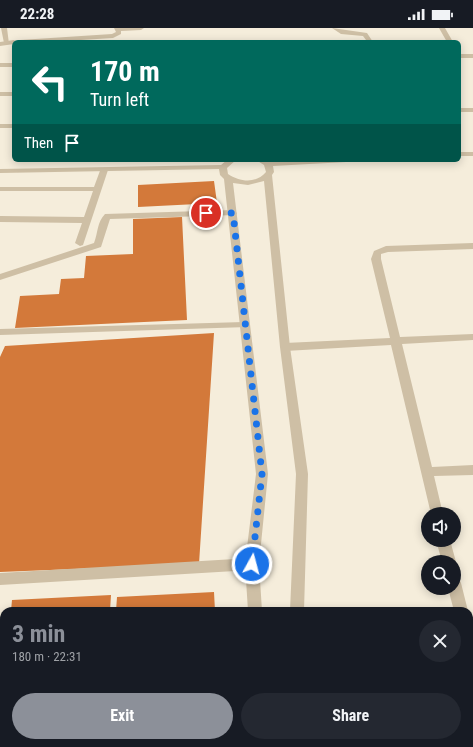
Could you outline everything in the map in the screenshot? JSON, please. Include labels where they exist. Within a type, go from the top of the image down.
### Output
[{"type":"street","points":[[0,44],[11,43],[4,28]]},
{"type":"street","points":[[37,40],[72,36],[113,36],[120,33],[117,28],[141,28]]},
{"type":"street","points":[[335,28],[341,32],[365,34],[369,40]]},
{"type":"street","points":[[442,28],[449,40]]},
{"type":"street","points":[[461,56],[473,56]]},
{"type":"street","points":[[0,65],[12,65]]},
{"type":"street","points":[[0,94],[12,94]]},
{"type":"street","points":[[461,110],[473,110]]},
{"type":"street","points":[[0,126],[12,126]]},
{"type":"street","points":[[461,154],[473,154]]},
{"type":"street","points":[[0,171],[223,167],[229,162]]},
{"type":"street","points":[[264,162],[268,164],[307,162]]},
{"type":"street","points":[[268,164],[270,172],[268,176],[285,347],[302,474],[297,607]]},
{"type":"street","points":[[223,167],[222,171],[228,178],[233,213],[244,325],[262,474],[252,564],[255,607]]},
{"type":"street","points":[[80,243],[104,170]]},
{"type":"street","points":[[228,178],[250,183],[257,182],[268,176]]},
{"type":"street","points":[[0,188],[97,189]]},
{"type":"street","points":[[0,277],[98,245],[102,235],[104,220],[108,216],[233,213]]},
{"type":"street","points":[[0,219],[88,220]]},
{"type":"street","points":[[435,507],[394,340],[376,259],[377,253],[386,249],[473,246]]},
{"type":"street","points":[[0,332],[244,325]]},
{"type":"street","points":[[285,347],[394,340],[473,337]]},
{"type":"street","points":[[427,472],[473,470]]},
{"type":"street","points":[[0,579],[252,564]]},
{"type":"street","points":[[457,595],[460,607]]},
{"type":"building","points":[[214,181],[217,203],[138,207],[138,185]]},
{"type":"building","points":[[182,217],[187,320],[15,328],[20,296],[59,294],[61,279],[84,278],[86,256],[133,254],[133,219]]},
{"type":"building","points":[[214,333],[199,564],[0,572],[0,357],[5,346]]},
{"type":"building","points":[[214,592],[215,607],[116,607],[117,597]]},
{"type":"building","points":[[111,595],[110,607],[11,607],[12,600]]},
{"type":"route","points":[[206,213],[233,213],[244,325],[262,474],[252,564]]}]
